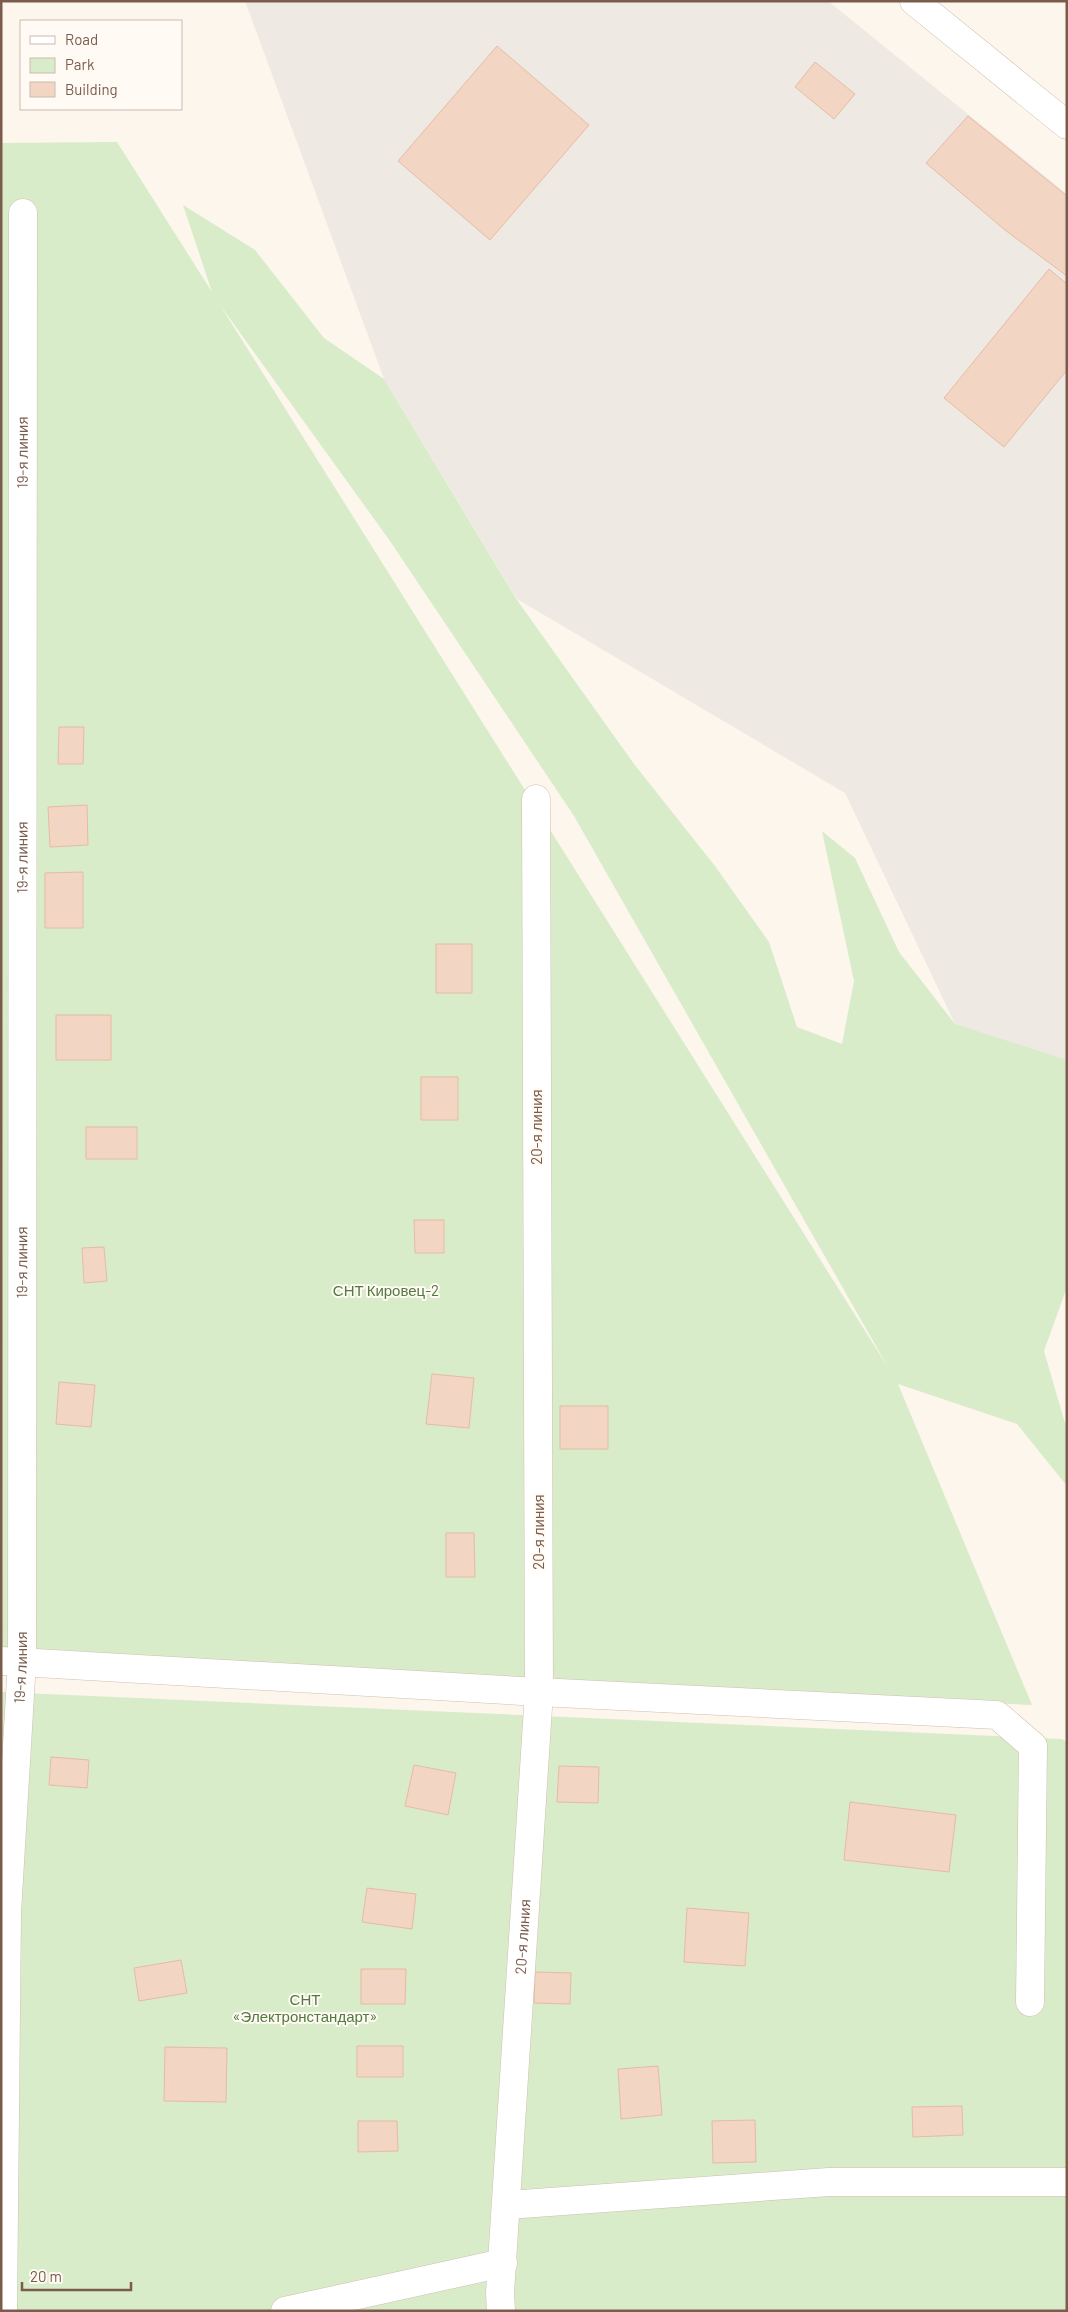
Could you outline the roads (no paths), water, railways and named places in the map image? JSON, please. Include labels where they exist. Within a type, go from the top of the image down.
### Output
[{"type":"street","points":[[914,1],[1067,125]]},
{"type":"street","name":"19-я линия","points":[[3,2311],[11,1661],[23,213]]},
{"type":"street","name":"20-я линия","points":[[501,2311],[500,2294],[539,1692],[536,799]]},
{"type":"street","points":[[11,1661],[539,1692],[997,1714],[1032,1746],[1030,2002]]},
{"type":"street","points":[[507,2205],[829,2182],[1067,2182]]},
{"type":"street","points":[[284,2311],[503,2263]]},
{"type":"park label","name":"СНТ Кировец-2","points":[[386,1291]]},
{"type":"park label","name":"СНТ «Электронстандарт»","points":[[305,2008]]}]
